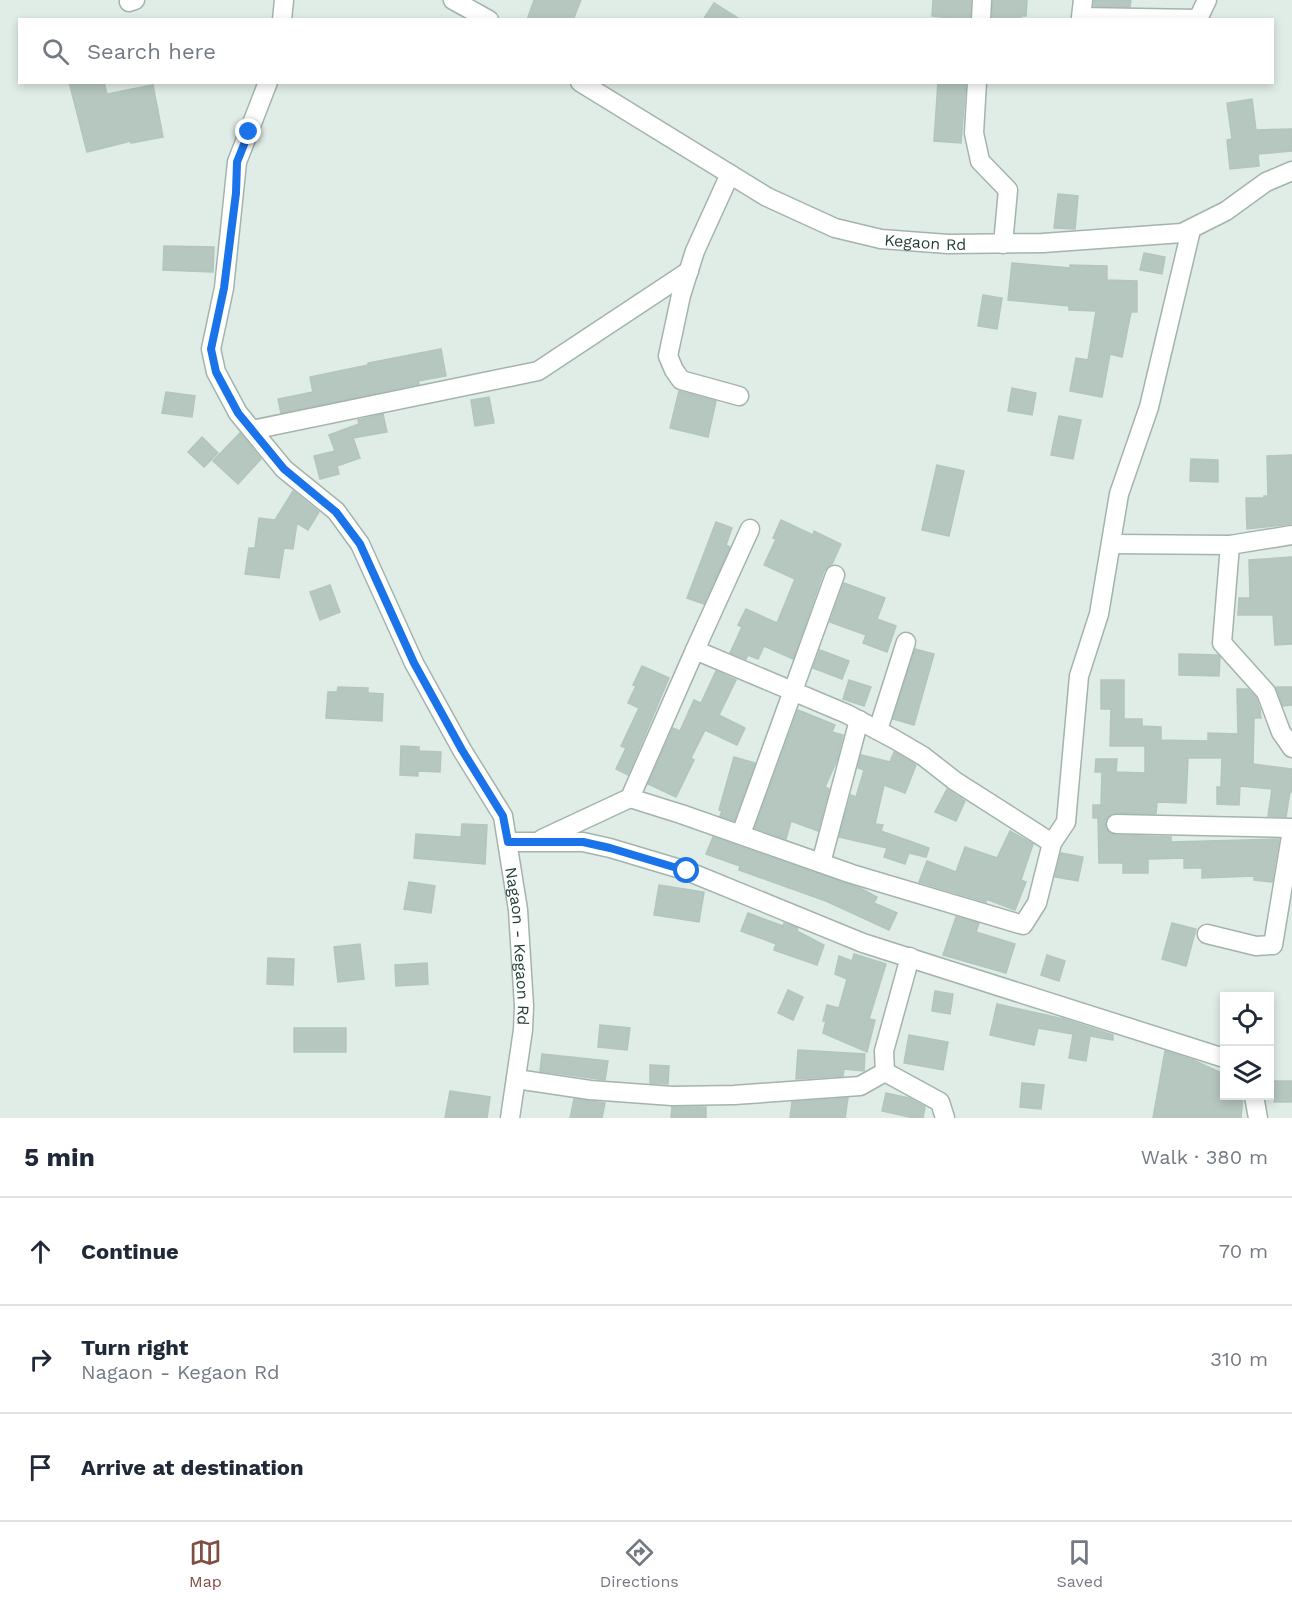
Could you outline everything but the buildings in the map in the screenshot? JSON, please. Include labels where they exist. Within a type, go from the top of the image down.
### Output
[{"type":"street","points":[[282,18],[284,0]]},
{"type":"street","points":[[453,0],[485,18]]},
{"type":"street","points":[[981,18],[982,0]]},
{"type":"street","points":[[1083,0],[1082,17],[1140,18]]},
{"type":"street","points":[[1198,18],[1207,0]]},
{"type":"street","name":"Nagaon - Kegaon Rd","points":[[267,84],[237,162],[236,193],[224,288],[211,349],[216,372],[238,413],[284,469],[336,512],[360,544],[414,663],[462,750],[503,816],[518,910],[524,1006],[523,1030],[510,1118]]},
{"type":"street","name":"Kegaon Rd","points":[[582,84],[767,197],[835,228],[880,239],[948,244],[1003,244],[1131,238],[1182,233],[1226,211],[1266,182],[1292,171]]},
{"type":"street","points":[[977,84],[974,134],[980,161],[1008,190],[1003,244]]},
{"type":"street","points":[[730,174],[695,251],[681,296],[668,356],[681,380],[739,396]]},
{"type":"street","points":[[630,798],[821,863],[1023,925],[1037,903],[1052,843],[1066,822],[1079,676],[1099,614],[1119,494],[1149,407],[1191,230]]},
{"type":"street","points":[[252,430],[538,371],[689,271]]},
{"type":"street","points":[[537,841],[630,798],[750,529]]},
{"type":"street","points":[[1112,544],[1230,545],[1292,535]]},
{"type":"street","points":[[1230,545],[1222,643],[1266,692],[1287,729],[1292,748]]},
{"type":"street","points":[[741,834],[835,575]]},
{"type":"street","points":[[878,730],[906,642]]},
{"type":"street","points":[[695,651],[878,730],[923,756],[955,781],[1052,843]]},
{"type":"street","points":[[821,863],[859,720]]},
{"type":"street","points":[[1116,824],[1292,829],[1273,945],[1256,946],[1207,934]]},
{"type":"street","points":[[508,842],[583,842],[687,871],[863,942],[1220,1057]]},
{"type":"street","points":[[885,1072],[884,1051],[910,957]]},
{"type":"street","points":[[516,1079],[590,1090],[672,1096],[734,1095],[860,1086],[885,1072]]},
{"type":"street","points":[[885,1072],[940,1102],[945,1118]]},
{"type":"street","points":[[1255,1100],[1258,1118]]},
{"type":"route","points":[[249,132],[237,162],[236,193],[224,288],[211,349],[216,372],[238,413],[284,469],[336,512],[360,544],[414,663],[462,750],[503,816],[508,842],[583,842],[687,871]]}]
